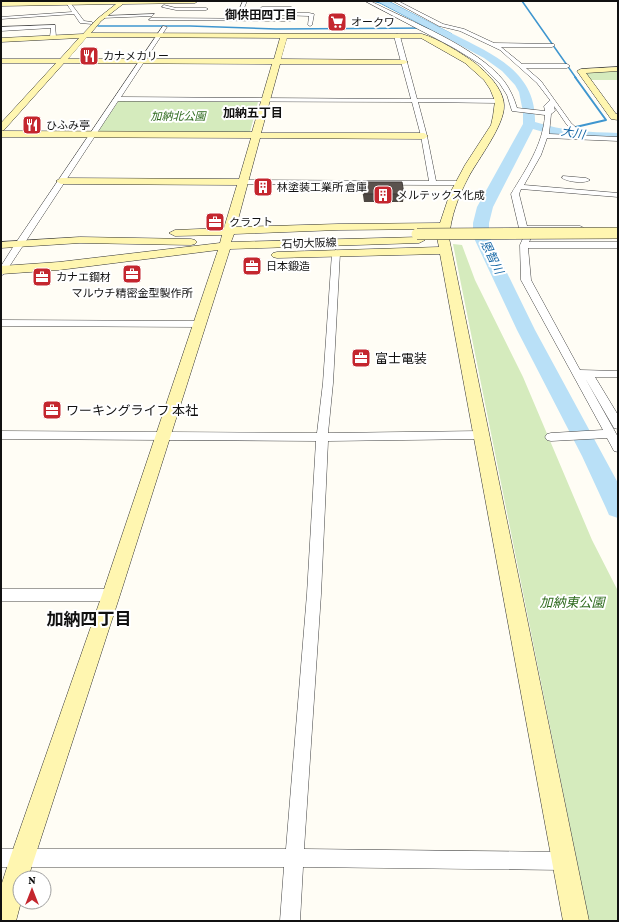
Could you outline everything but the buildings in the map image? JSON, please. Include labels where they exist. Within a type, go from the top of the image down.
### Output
[{"type":"street","points":[[147,26],[154,13],[164,6],[176,1]]},
{"type":"street","points":[[1,4],[195,1]]},
{"type":"street","points":[[239,14],[245,1]]},
{"type":"street","points":[[261,20],[262,10],[266,1]]},
{"type":"street","points":[[367,1],[452,45],[488,67],[502,81],[507,89],[512,100],[514,110],[548,113],[552,111],[550,102],[554,101]]},
{"type":"street","points":[[395,1],[494,51],[515,65],[539,88],[548,113],[548,124],[545,136],[515,194],[523,228],[528,236],[524,245],[526,280],[583,373],[614,430]]},
{"type":"street","points":[[68,2],[82,22],[90,22]]},
{"type":"street","points":[[1,117],[81,36],[102,17],[120,4],[119,2]]},
{"type":"street","points":[[81,36],[90,22],[108,7],[119,2]]},
{"type":"street","points":[[164,6],[176,9],[206,9]]},
{"type":"street","points":[[292,8],[290,14],[290,25],[296,25]]},
{"type":"street","points":[[262,10],[303,8]]},
{"type":"street","points":[[262,10],[312,15],[310,26],[303,25]]},
{"type":"street","points":[[218,20],[220,12]]},
{"type":"street","points":[[1,18],[75,13]]},
{"type":"street","points":[[102,17],[131,16],[154,13],[172,19],[290,20]]},
{"type":"street","points":[[128,23],[131,20],[131,16]]},
{"type":"street","points":[[110,17],[110,23]]},
{"type":"street","points":[[2,271],[92,134],[172,19]]},
{"type":"street","points":[[441,25],[462,30],[502,49],[539,82],[569,124],[578,132]]},
{"type":"street","points":[[1,29],[53,26],[53,37]]},
{"type":"street","points":[[1,40],[81,36],[164,29],[284,36],[422,36],[463,58],[488,80],[499,101],[498,115],[495,125],[460,183],[444,226],[443,238],[576,921]]},
{"type":"street","points":[[3,921],[22,858],[111,595],[200,324],[225,243],[284,36]]},
{"type":"street","points":[[397,36],[424,136],[433,183]]},
{"type":"street","points":[[494,45],[552,45]]},
{"type":"street","points":[[1,61],[404,62]]},
{"type":"street","points":[[1,128],[57,61]]},
{"type":"street","points":[[522,66],[567,66]]},
{"type":"street","points":[[618,69],[581,71],[614,118],[618,118]]},
{"type":"street","points":[[116,99],[499,101]]},
{"type":"street","points":[[548,124],[559,129],[578,132],[618,132]]},
{"type":"street","points":[[1,134],[424,136]]},
{"type":"street","points":[[545,136],[618,139]]},
{"type":"street","points":[[566,178],[586,180]]},
{"type":"street","points":[[574,191],[575,178]]},
{"type":"street","points":[[61,181],[460,183]]},
{"type":"street","points":[[519,187],[618,195]]},
{"type":"street","points":[[2,271],[58,266],[338,226],[444,226]]},
{"type":"street","points":[[523,228],[618,228]]},
{"type":"street","name":"石切大阪線","points":[[1,244],[80,240],[225,243],[618,233]]},
{"type":"street","name":"石切大阪線","points":[[418,237],[618,239]]},
{"type":"street","points":[[225,243],[336,253],[446,250]]},
{"type":"street","points":[[524,245],[618,245]]},
{"type":"street","points":[[290,921],[314,594],[322,436],[328,383],[336,253]]},
{"type":"street","points":[[1,323],[200,324]]},
{"type":"street","points":[[583,373],[618,374]]},
{"type":"street","points":[[583,373],[614,409],[614,430],[618,448]]},
{"type":"street","points":[[551,437],[614,430]]},
{"type":"street","points":[[1,435],[481,435]]},
{"type":"street","points":[[1,595],[111,595]]},
{"type":"street","points":[[1,858],[294,858],[564,861]]},
{"type":"green space","points":[[618,70],[618,80],[590,80],[584,73]]},
{"type":"green space","name":"加納北公園","points":[[122,100],[258,102],[250,132],[101,132],[99,130],[118,102]]},
{"type":"green space","name":"加納東公園","points":[[453,244],[462,245],[475,280],[523,377],[592,540],[618,591],[618,921],[589,921]]},
{"type":"water","points":[[372,1],[388,1],[452,34],[436,32],[380,3]]},
{"type":"waterway","name":"恩智川","points":[[381,1],[488,56],[506,69],[520,84],[525,92],[528,101],[529,124]]},
{"type":"waterway","points":[[522,1],[576,78]]},
{"type":"waterway","points":[[98,26],[190,26],[276,29],[432,28]]},
{"type":"waterway","points":[[554,132],[606,120],[575,77]]},
{"type":"waterway","name":"大川","points":[[529,124],[554,132],[578,136],[618,137]]},
{"type":"waterway","name":"恩智川","points":[[529,124],[485,207],[481,223],[481,236],[526,330],[593,456],[618,508]]},
{"type":"place","name":"オークワ","points":[[337,22]]},
{"type":"place","name":"カナメカリー","points":[[89,56]]},
{"type":"place","name":"ひふみ亭","points":[[32,125]]},
{"type":"place","name":"林塗装工業所 倉庫","points":[[263,187]]},
{"type":"place","name":"メルテックス化成","points":[[383,195]]},
{"type":"place","name":"クラフト","points":[[215,222]]},
{"type":"place","name":"日本鍛造","points":[[252,266]]},
{"type":"place","name":"マルウチ精密金型製作所","points":[[132,274]]},
{"type":"place","name":"カナエ鋼材","points":[[42,277]]},
{"type":"place","name":"富士電装","points":[[361,358]]},
{"type":"place","name":"ワーキングライフ 本社","points":[[52,410]]},
{"type":"district","name":"御供田四丁目","points":[[261,15]]},
{"type":"district","name":"加納五丁目","points":[[253,113]]},
{"type":"district","name":"加納四丁目","points":[[89,619]]}]
